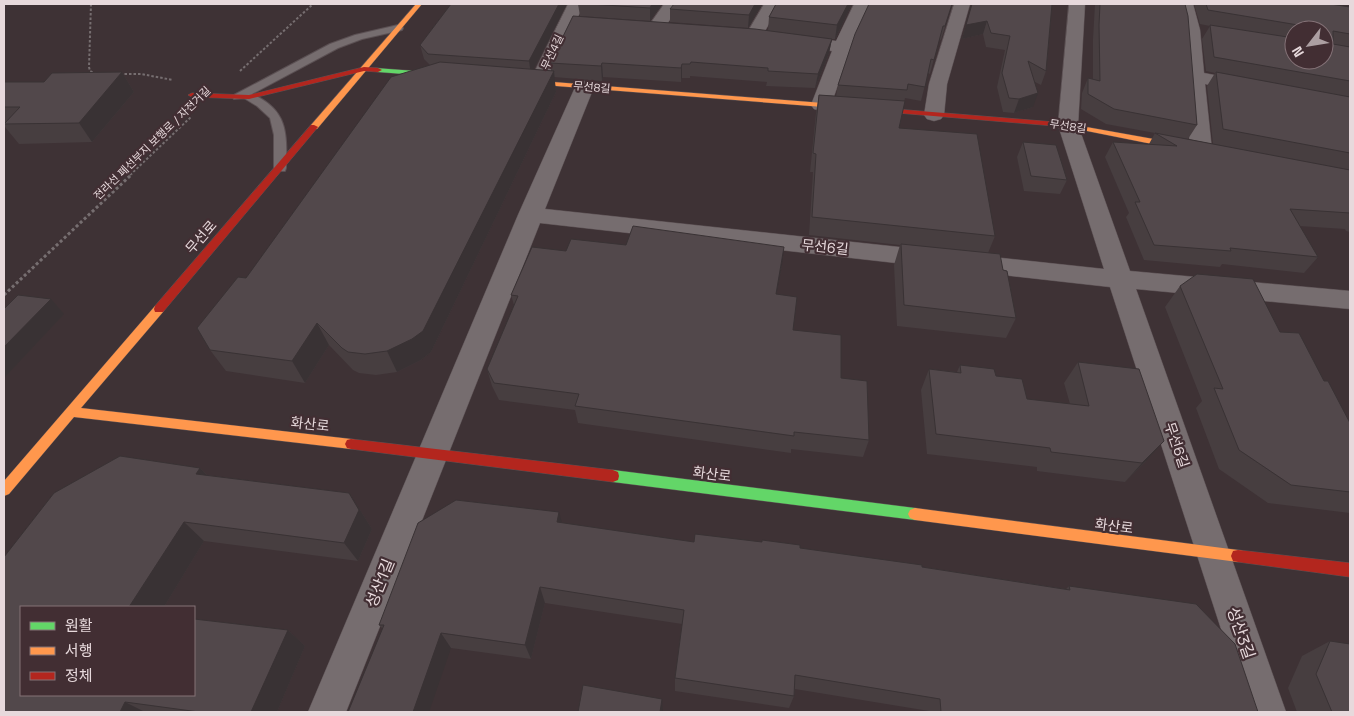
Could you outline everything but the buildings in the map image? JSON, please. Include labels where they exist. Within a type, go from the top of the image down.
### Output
[{"type":"street","name":"무선로","points":[[4,490],[419,4]]},
{"type":"street","name":"무선4길","points":[[538,83],[576,4]]},
{"type":"street","points":[[656,28],[672,4]]},
{"type":"street","points":[[754,36],[772,4]]},
{"type":"street","points":[[821,105],[842,47],[862,4]]},
{"type":"street","points":[[934,114],[938,84],[962,4]]},
{"type":"street","name":"무선6길","points":[[1077,4],[1068,125],[1214,554]]},
{"type":"street","name":"무선8길","points":[[509,81],[1068,125],[1205,151],[1196,77],[1200,32],[1185,4]]},
{"type":"street","name":"무선4길","points":[[567,22],[587,23]]},
{"type":"street","points":[[636,26],[676,29]]},
{"type":"street","points":[[734,34],[842,47]]},
{"type":"street","points":[[192,95],[244,97],[364,69],[451,76]]},
{"type":"street","points":[[1196,77],[1263,90]]},
{"type":"street","name":"성산1길","points":[[327,712],[584,87]]},
{"type":"street","name":"무선6길","points":[[530,215],[1120,279],[1350,300]]},
{"type":"street","name":"화산로","points":[[70,412],[434,453],[1350,570]]},
{"type":"street","name":"성산3길","points":[[1214,554],[1268,712]]},
{"type":"lane","points":[[244,97],[334,46],[398,28]]},
{"type":"lane","points":[[244,97],[270,109],[278,120],[281,133],[280,168]]},
{"type":"path","points":[[92,4],[89,67],[90,71],[99,74]]},
{"type":"path","name":"전라선 폐선부지 보행로 / 자전거길","points":[[4,295],[160,149],[213,96],[313,4]]},
{"type":"path","points":[[118,74],[141,74],[177,80]]},
{"type":"traffic: fast","points":[[378,70],[443,75]]},
{"type":"traffic: fast","points":[[613,476],[915,514]]},
{"type":"traffic: slow","points":[[314,127],[419,4]]},
{"type":"traffic: slow","points":[[518,81],[849,107]]},
{"type":"traffic: slow","points":[[1067,125],[1187,148]]},
{"type":"traffic: slow","points":[[4,490],[159,309]]},
{"type":"traffic: slow","points":[[70,412],[351,444]]},
{"type":"traffic: slow","points":[[915,514],[1238,556]]},
{"type":"traffic: jam","points":[[192,95],[249,97],[364,69],[378,70]]},
{"type":"traffic: jam","points":[[849,107],[1067,125]]},
{"type":"traffic: jam","points":[[159,309],[314,127]]},
{"type":"traffic: jam","points":[[351,444],[613,476]]},
{"type":"traffic: jam","points":[[1238,556],[1350,570]]}]
